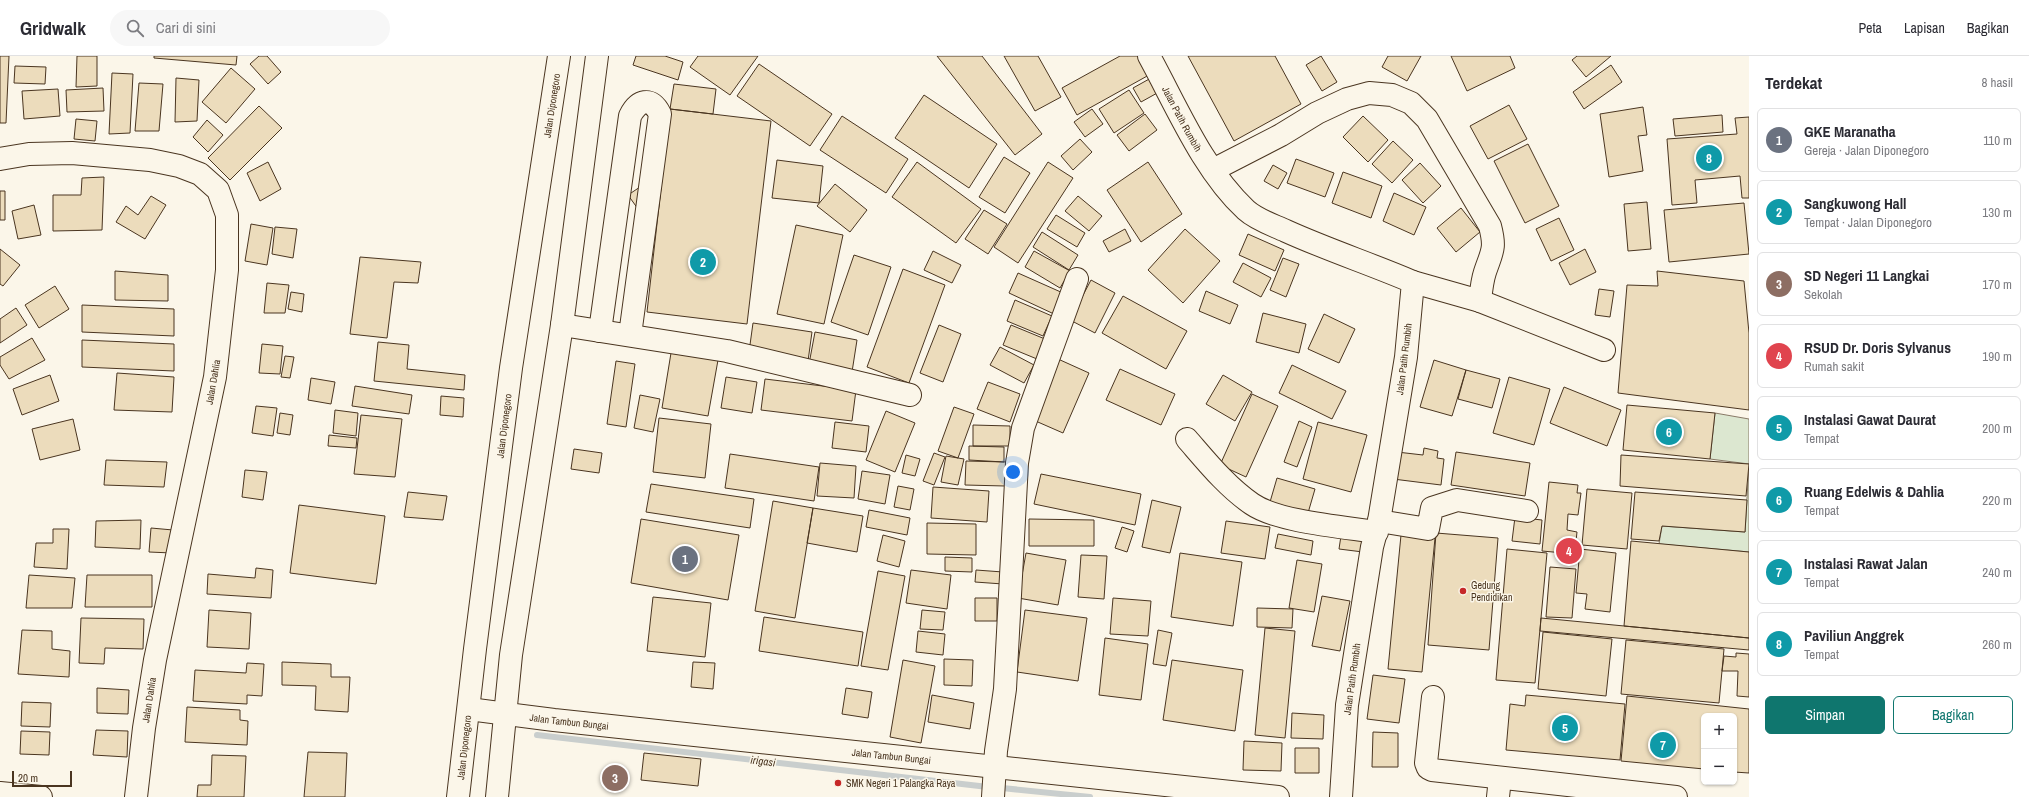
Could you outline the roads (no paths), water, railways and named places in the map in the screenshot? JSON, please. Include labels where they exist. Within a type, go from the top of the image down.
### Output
[{"type":"street","name":"Jalan Diponegoro","points":[[458,797],[475,649],[511,368],[560,56]]},
{"type":"street","points":[[497,797],[511,654],[562,325],[597,56]]},
{"type":"street","name":"Jalan Patih Rumbih","points":[[1149,56],[1207,163],[1247,211],[1267,222],[1324,248],[1364,261],[1414,282],[1406,357],[1378,527],[1372,547],[1346,705],[1340,797]]},
{"type":"street","points":[[1213,170],[1281,135],[1317,113],[1347,99],[1369,92],[1392,95],[1411,103],[1427,119],[1490,226],[1494,242],[1492,257],[1484,273],[1480,301]]},
{"type":"street","points":[[600,331],[630,116],[635,107],[642,102],[649,103],[656,107],[660,114],[630,335]]},
{"type":"street","name":"Jalan Dahlia","points":[[0,159],[30,154],[72,153],[150,160],[179,166],[200,174],[218,190],[227,215],[227,270],[215,377],[155,660],[144,728],[136,797]]},
{"type":"street","points":[[993,797],[1004,689],[1017,470],[1023,428],[1077,279]]},
{"type":"street","points":[[1414,282],[1480,301],[1604,350]]},
{"type":"street","points":[[562,325],[727,351],[910,394]]},
{"type":"street","points":[[1187,439],[1226,482],[1253,505],[1284,518],[1378,527],[1428,529],[1432,508],[1457,500],[1527,511]]},
{"type":"street","points":[[1433,697],[1426,763],[1428,768],[1432,770],[1499,788],[1676,797]]},
{"type":"street","name":"Jalan Tambun Bungai","points":[[469,708],[554,720],[995,766],[1220,794],[1278,797]]},
{"type":"street","points":[[0,793],[41,797]]},
{"type":"waterway","name":"irigasi","points":[[537,735],[988,787]]},
{"type":"waterway","name":"irigasi","points":[[1002,788],[1090,797]]},
{"type":"place","name":"Paviliun Anggrek","points":[[1709,158]]},
{"type":"place","name":"Sangkuwong Hall","points":[[703,262]]},
{"type":"place","name":"Ruang Edelwis & Dahlia","points":[[1669,432]]},
{"type":"place","name":"RSUD Dr. Doris Sylvanus","points":[[1569,551]]},
{"type":"place","name":"GKE Maranatha","points":[[685,559]]},
{"type":"place","name":"Gedung Pendidikan","points":[[1463,591]]},
{"type":"place","name":"Instalasi Gawat Daurat","points":[[1565,728]]},
{"type":"place","name":"Instalasi Rawat Jalan","points":[[1663,745]]},
{"type":"place","name":"SD Negeri 11 Langkai","points":[[615,778]]},
{"type":"place","name":"SMK Negeri 1 Palangka Raya","points":[[838,783]]}]
